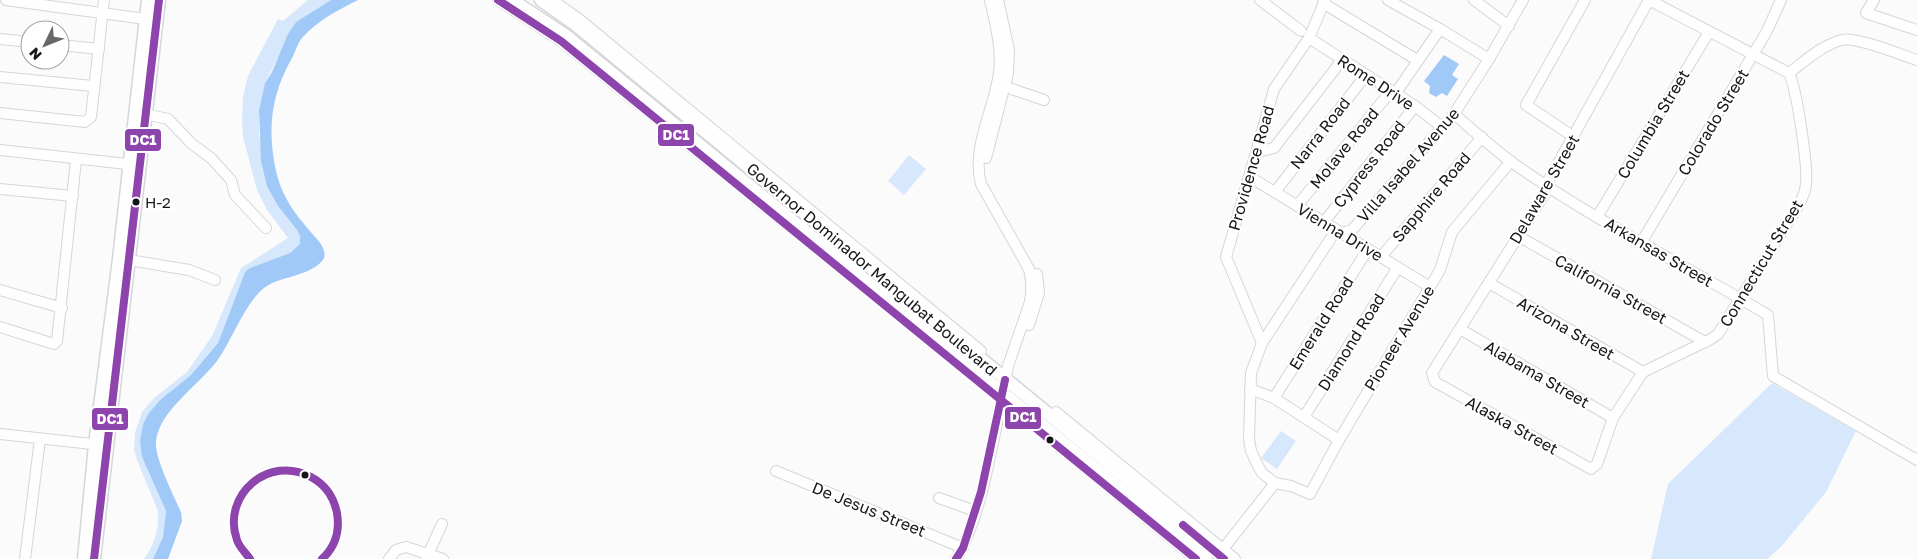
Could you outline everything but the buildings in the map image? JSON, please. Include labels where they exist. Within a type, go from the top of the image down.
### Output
[{"type":"main road","points":[[134,165],[145,114],[151,18],[148,0]]},
{"type":"main road","points":[[84,559],[101,445],[151,18],[159,0]]},
{"type":"main road","name":"Governor Dominador Mangubat Boulevard","points":[[512,0],[565,35],[874,288],[1002,397],[1206,559]]},
{"type":"main road","name":"Governor Dominador Mangubat Boulevard","points":[[540,0],[583,30],[1224,556]]},
{"type":"main road","points":[[874,288],[882,277]]},
{"type":"main road","points":[[94,559],[101,445]]},
{"type":"street","points":[[6,0],[115,14],[123,12],[151,18]]},
{"type":"street","points":[[0,113],[86,122],[91,117],[104,0]]},
{"type":"street","name":"Governor Dominador Mangubat Boulevard","points":[[498,0],[561,41],[1002,397],[1196,559]]},
{"type":"street","name":"Governor Dominador Mangubat Boulevard","points":[[552,0],[624,56],[1008,377]]},
{"type":"street","points":[[990,0],[1000,50],[999,72],[1001,85]]},
{"type":"street","points":[[956,559],[962,548],[975,511],[1002,397],[1030,302],[1032,282],[1029,269],[981,184],[978,174],[982,144],[1001,85],[1008,73],[1008,50],[998,0]]},
{"type":"street","points":[[1260,0],[1301,30]]},
{"type":"street","points":[[1388,0],[1440,28],[1489,59]]},
{"type":"street","points":[[1474,0],[1509,26]]},
{"type":"street","name":"Villa Isabel Avenue","points":[[1278,484],[1262,473],[1251,451],[1249,432],[1251,373],[1262,343],[1333,235],[1352,230],[1454,114],[1496,49],[1523,0]]},
{"type":"street","points":[[1574,137],[1526,105],[1585,0]]},
{"type":"street","points":[[1649,0],[1789,73],[1822,49],[1833,43],[1848,39],[1917,60]]},
{"type":"street","name":"Delaware Street","points":[[1432,373],[1544,195],[1546,185],[1649,0]]},
{"type":"street","name":"Colorado Street","points":[[1641,243],[1767,31],[1781,0]]},
{"type":"street","points":[[1874,0],[1866,13],[1917,30]]},
{"type":"street","points":[[1324,2],[1417,60]]},
{"type":"street","name":"Providence Road","points":[[1262,343],[1226,257],[1274,89],[1309,38],[1324,2]]},
{"type":"street","name":"Molave Road","points":[[1297,206],[1393,92],[1440,28]]},
{"type":"street","name":"Columbia Street","points":[[1597,217],[1709,32]]},
{"type":"street","name":"Rome Drive","points":[[1309,38],[1415,106],[1442,127]]},
{"type":"street","points":[[0,39],[20,41]]},
{"type":"street","points":[[70,46],[99,49]]},
{"type":"street","points":[[1257,152],[1274,148],[1342,60]]},
{"type":"street","name":"Connecticut Street","points":[[1643,372],[1718,334],[1801,201],[1806,186],[1806,171],[1792,81],[1789,73]]},
{"type":"street","name":"Narra Road","points":[[1274,192],[1366,75]]},
{"type":"street","points":[[0,77],[93,86]]},
{"type":"street","points":[[1001,85],[1044,100]]},
{"type":"street","name":"Cypress Road","points":[[1324,222],[1415,106]]},
{"type":"street","points":[[145,114],[165,117],[192,144],[211,158],[231,180],[235,196],[266,228]]},
{"type":"street","points":[[1454,114],[1511,161]]},
{"type":"street","name":"Sapphire Road","points":[[1381,257],[1482,137]]},
{"type":"street","points":[[0,150],[134,165]]},
{"type":"street","points":[[0,327],[56,343],[62,308],[76,160]]},
{"type":"street","name":"Arkansas Street","points":[[1511,161],[1597,217],[1768,315],[1773,376],[1917,460]]},
{"type":"street","name":"Pioneer Avenue","points":[[1278,484],[1291,486],[1310,494],[1339,440],[1440,270],[1452,232],[1511,161]]},
{"type":"street","name":"Vienna Drive","points":[[1250,177],[1430,287]]},
{"type":"street","points":[[0,189],[72,196]]},
{"type":"street","name":"California Street","points":[[1518,236],[1705,342]]},
{"type":"street","name":"Emerald Road","points":[[1274,398],[1368,249]]},
{"type":"street","points":[[124,259],[189,270],[215,280]]},
{"type":"street","name":"Diamond Road","points":[[1304,417],[1398,267]]},
{"type":"street","name":"Arizona Street","points":[[1488,283],[1643,372]]},
{"type":"street","points":[[0,290],[62,308]]},
{"type":"street","name":"Alabama Street","points":[[1460,329],[1614,418]]},
{"type":"street","points":[[1614,418],[1643,372]]},
{"type":"street","name":"Alaska Street","points":[[1432,373],[1436,382],[1589,468],[1594,468],[1597,464],[1614,418]]},
{"type":"street","points":[[1250,389],[1274,398],[1339,440]]},
{"type":"street","points":[[0,434],[101,445]]},
{"type":"street","points":[[25,559],[40,439]]},
{"type":"street","name":"De Jesus Street","points":[[776,471],[962,548]]},
{"type":"street","points":[[1224,556],[1278,484]]},
{"type":"street","points":[[939,498],[975,511]]},
{"type":"street","points":[[427,556],[442,524]]},
{"type":"street","points":[[389,559],[396,550],[406,547],[427,556],[443,559]]},
{"type":"shaded area","points":[[308,0],[331,0],[296,22],[265,83],[259,110],[259,137],[278,206],[297,230],[300,236],[300,244],[290,253],[250,268],[245,272],[218,343],[191,375],[160,400],[148,414],[143,424],[141,434],[142,457],[166,511],[163,537],[153,559],[144,559],[154,542],[158,511],[134,450],[135,433],[142,412],[154,398],[187,372],[212,336],[241,268],[288,238],[267,210],[257,190],[243,137],[243,97],[248,76],[278,19],[283,21]]},
{"type":"shaded area","points":[[909,155],[926,169],[904,195],[888,181]]},
{"type":"shaded area","points":[[1772,383],[1856,431],[1826,492],[1781,547],[1767,559],[1651,559],[1668,484]]},
{"type":"shaded area","points":[[1281,431],[1296,441],[1277,469],[1261,458]]},
{"type":"water","points":[[331,0],[358,0],[321,21],[300,40],[279,85],[275,99],[272,127],[273,156],[280,185],[295,212],[321,244],[325,256],[313,269],[270,284],[257,295],[217,361],[181,398],[164,419],[159,430],[156,448],[165,476],[181,512],[182,521],[168,559],[153,559],[163,537],[166,511],[142,457],[140,441],[143,424],[148,414],[160,400],[191,375],[218,343],[245,272],[250,268],[290,253],[300,244],[300,236],[297,230],[278,206],[267,186],[261,161],[259,110],[265,83],[272,72],[288,34],[296,22]]},
{"type":"water","points":[[1444,55],[1459,64],[1452,75],[1458,79],[1447,96],[1442,93],[1436,97],[1429,93],[1430,86],[1424,81]]},
{"type":"transit line","name":"DC1","points":[[94,559],[159,0]]},
{"type":"transit line","name":"DC1","points":[[498,0],[561,41],[1196,559]]},
{"type":"transit line","name":"DC1","points":[[956,559],[963,548],[981,492],[1005,380]]},
{"type":"transit line","name":"DC1","points":[[250,559],[237,540],[234,523],[236,508],[242,494],[252,483],[265,475],[279,471],[295,471],[311,477],[325,488],[334,502],[338,520],[336,538],[322,559]]},
{"type":"transit line","name":"DC1","points":[[1183,525],[1224,559]]},
{"type":"place","name":"H-2","points":[[136,202]]}]
